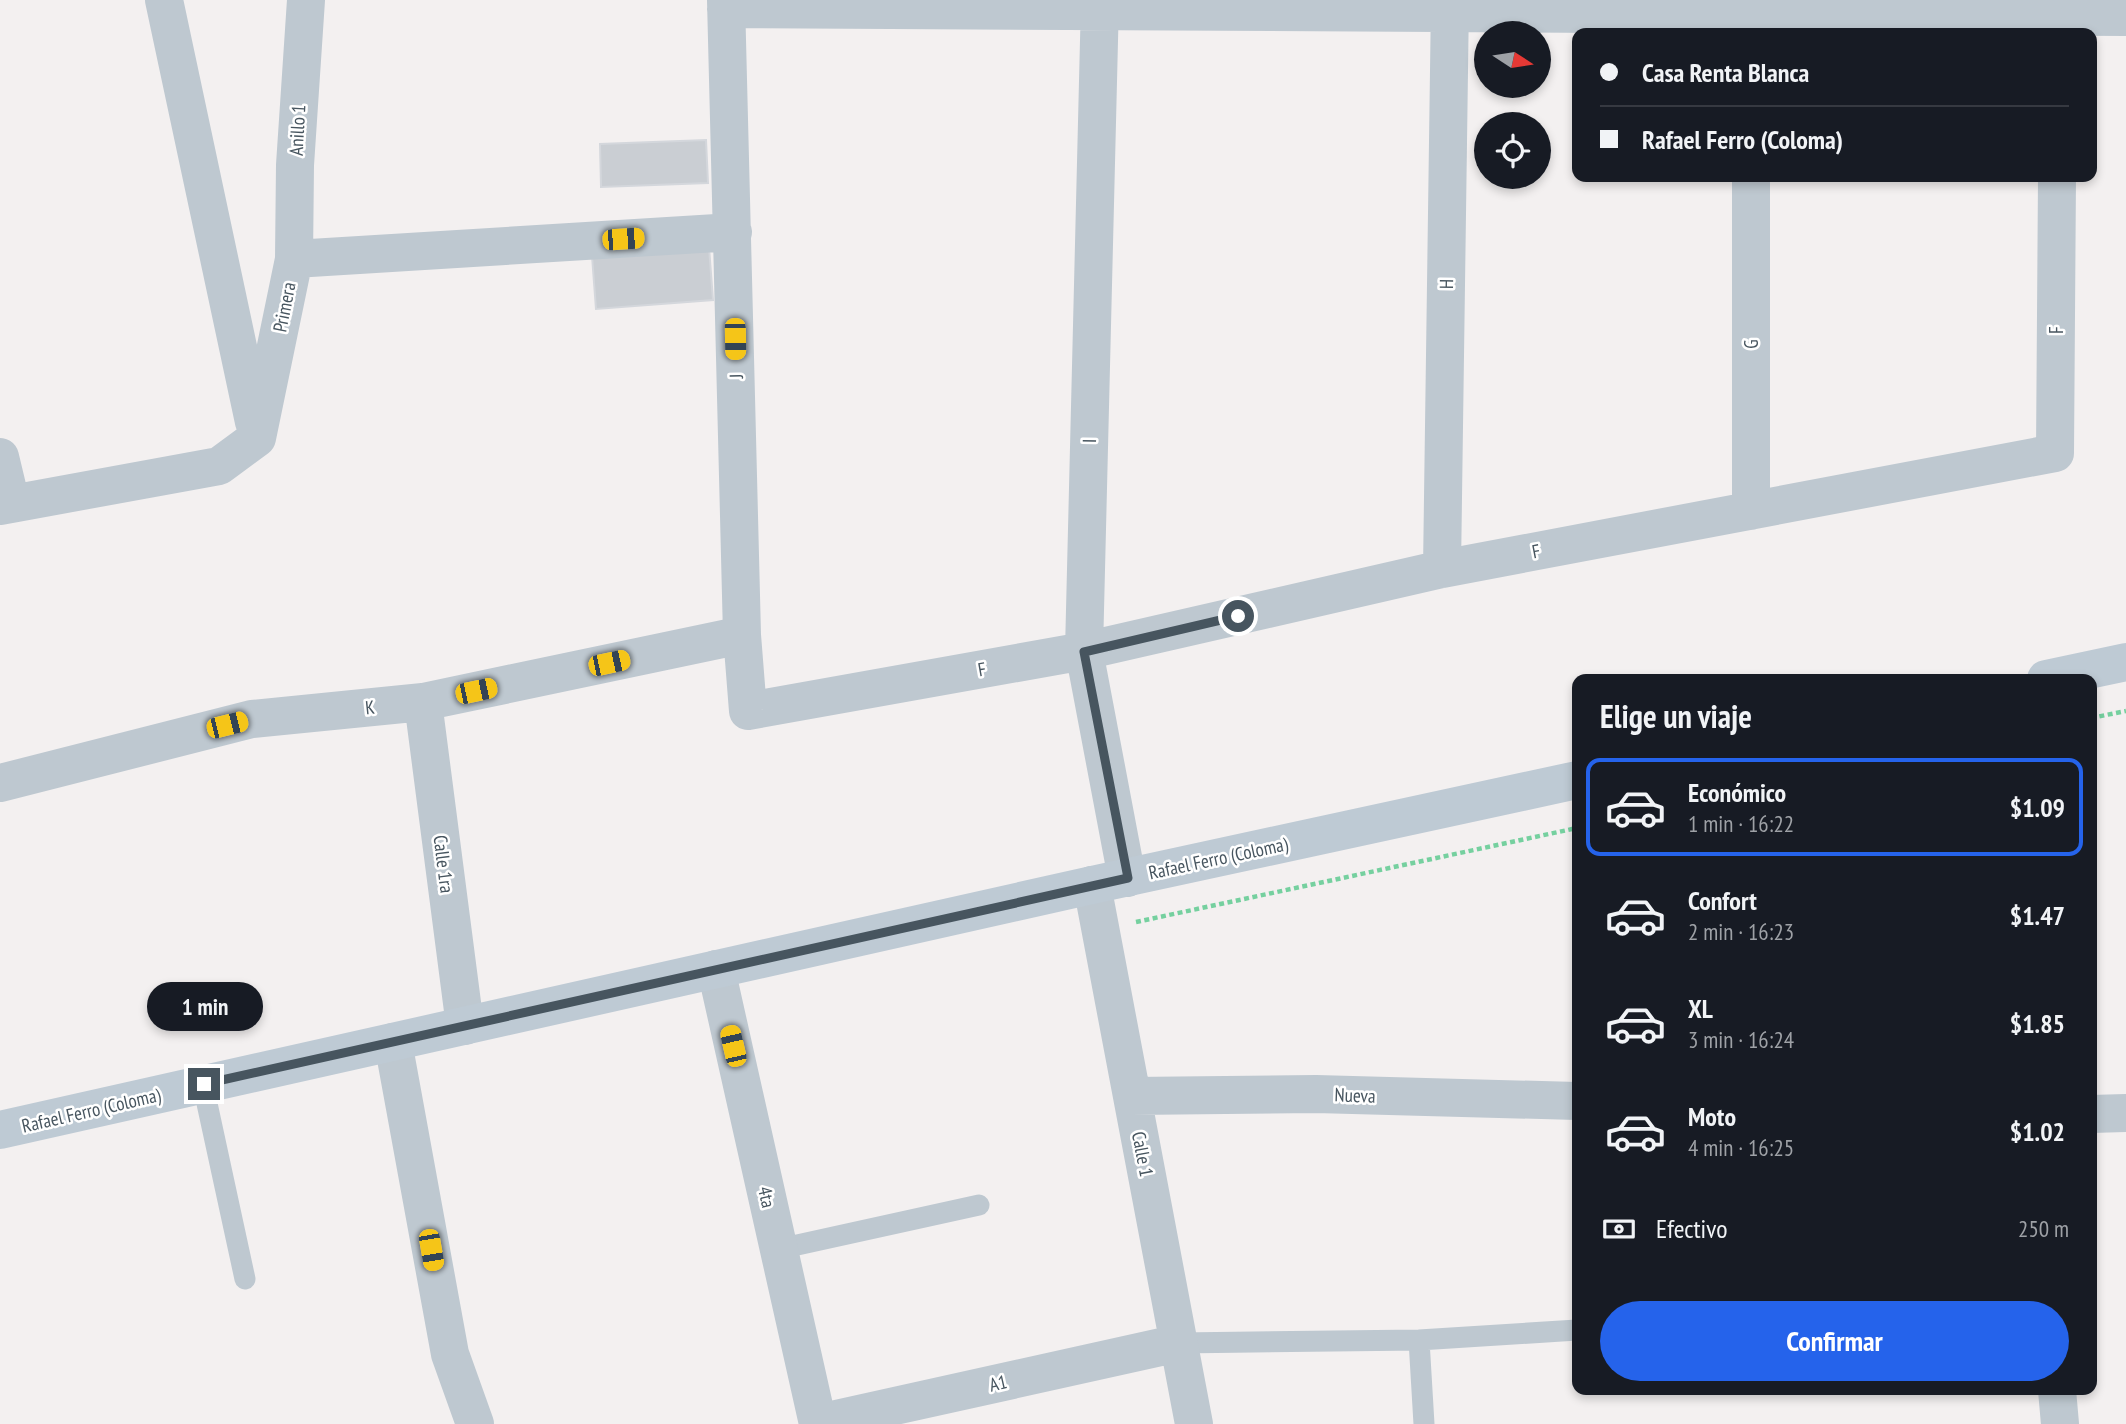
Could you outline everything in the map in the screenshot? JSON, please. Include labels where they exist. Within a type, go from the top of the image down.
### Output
[{"type":"main road","points":[[2070,674],[2126,662]]},
{"type":"main road","name":"Rafael Ferro (Coloma)","points":[[0,1130],[1110,881],[1572,781]]},
{"type":"street","points":[[0,457],[6,504],[219,467],[257,438],[164,0]]},
{"type":"street","name":"Anillo 1","points":[[294,260],[295,153],[306,0]]},
{"type":"street","points":[[726,5],[1450,7],[1752,16],[2126,17]]},
{"type":"street","name":"J","points":[[726,5],[742,635],[748,711]]},
{"type":"street","name":"I","points":[[1100,6],[1084,652],[1110,881]]},
{"type":"street","name":"H","points":[[1442,569],[1450,7]]},
{"type":"street","name":"G","points":[[1751,182],[1751,511]]},
{"type":"street","name":"F","points":[[748,711],[1084,652],[1442,569],[2055,453],[2057,182]]},
{"type":"street","name":"Primera","points":[[257,438],[294,260],[733,232]]},
{"type":"street","name":"K","points":[[0,783],[252,719],[423,702],[742,635]]},
{"type":"street","name":"Calle 1ra","points":[[423,702],[465,1026]]},
{"type":"street","name":"Calle 1","points":[[1110,881],[1101,930],[1194,1424]]},
{"type":"street","name":"4ta","points":[[716,969],[818,1424]]},
{"type":"street","points":[[393,1042],[450,1354],[475,1424]]},
{"type":"street","name":"Nueva","points":[[1132,1096],[1316,1094],[1572,1101]]},
{"type":"street","points":[[2097,1114],[2126,1113]]},
{"type":"street","name":"A1","points":[[818,1424],[1179,1343]]},
{"type":"street","points":[[2057,1395],[2060,1424]]},
{"type":"lane","points":[[204,1084],[245,1279]]},
{"type":"lane","points":[[779,1250],[979,1205]]},
{"type":"lane","points":[[1179,1343],[1419,1340],[1572,1331]]},
{"type":"lane","points":[[1419,1340],[1424,1424]]},
{"type":"path","points":[[2097,717],[2126,711]]},
{"type":"path","points":[[1101,930],[1572,829]]},
{"type":"building","points":[[706,140],[708,183],[601,187],[600,144]]},
{"type":"building","points":[[709,247],[713,300],[596,309],[592,256]]},
{"type":"route","points":[[204,1084],[1128,878],[1084,652],[1238,616]]}]
